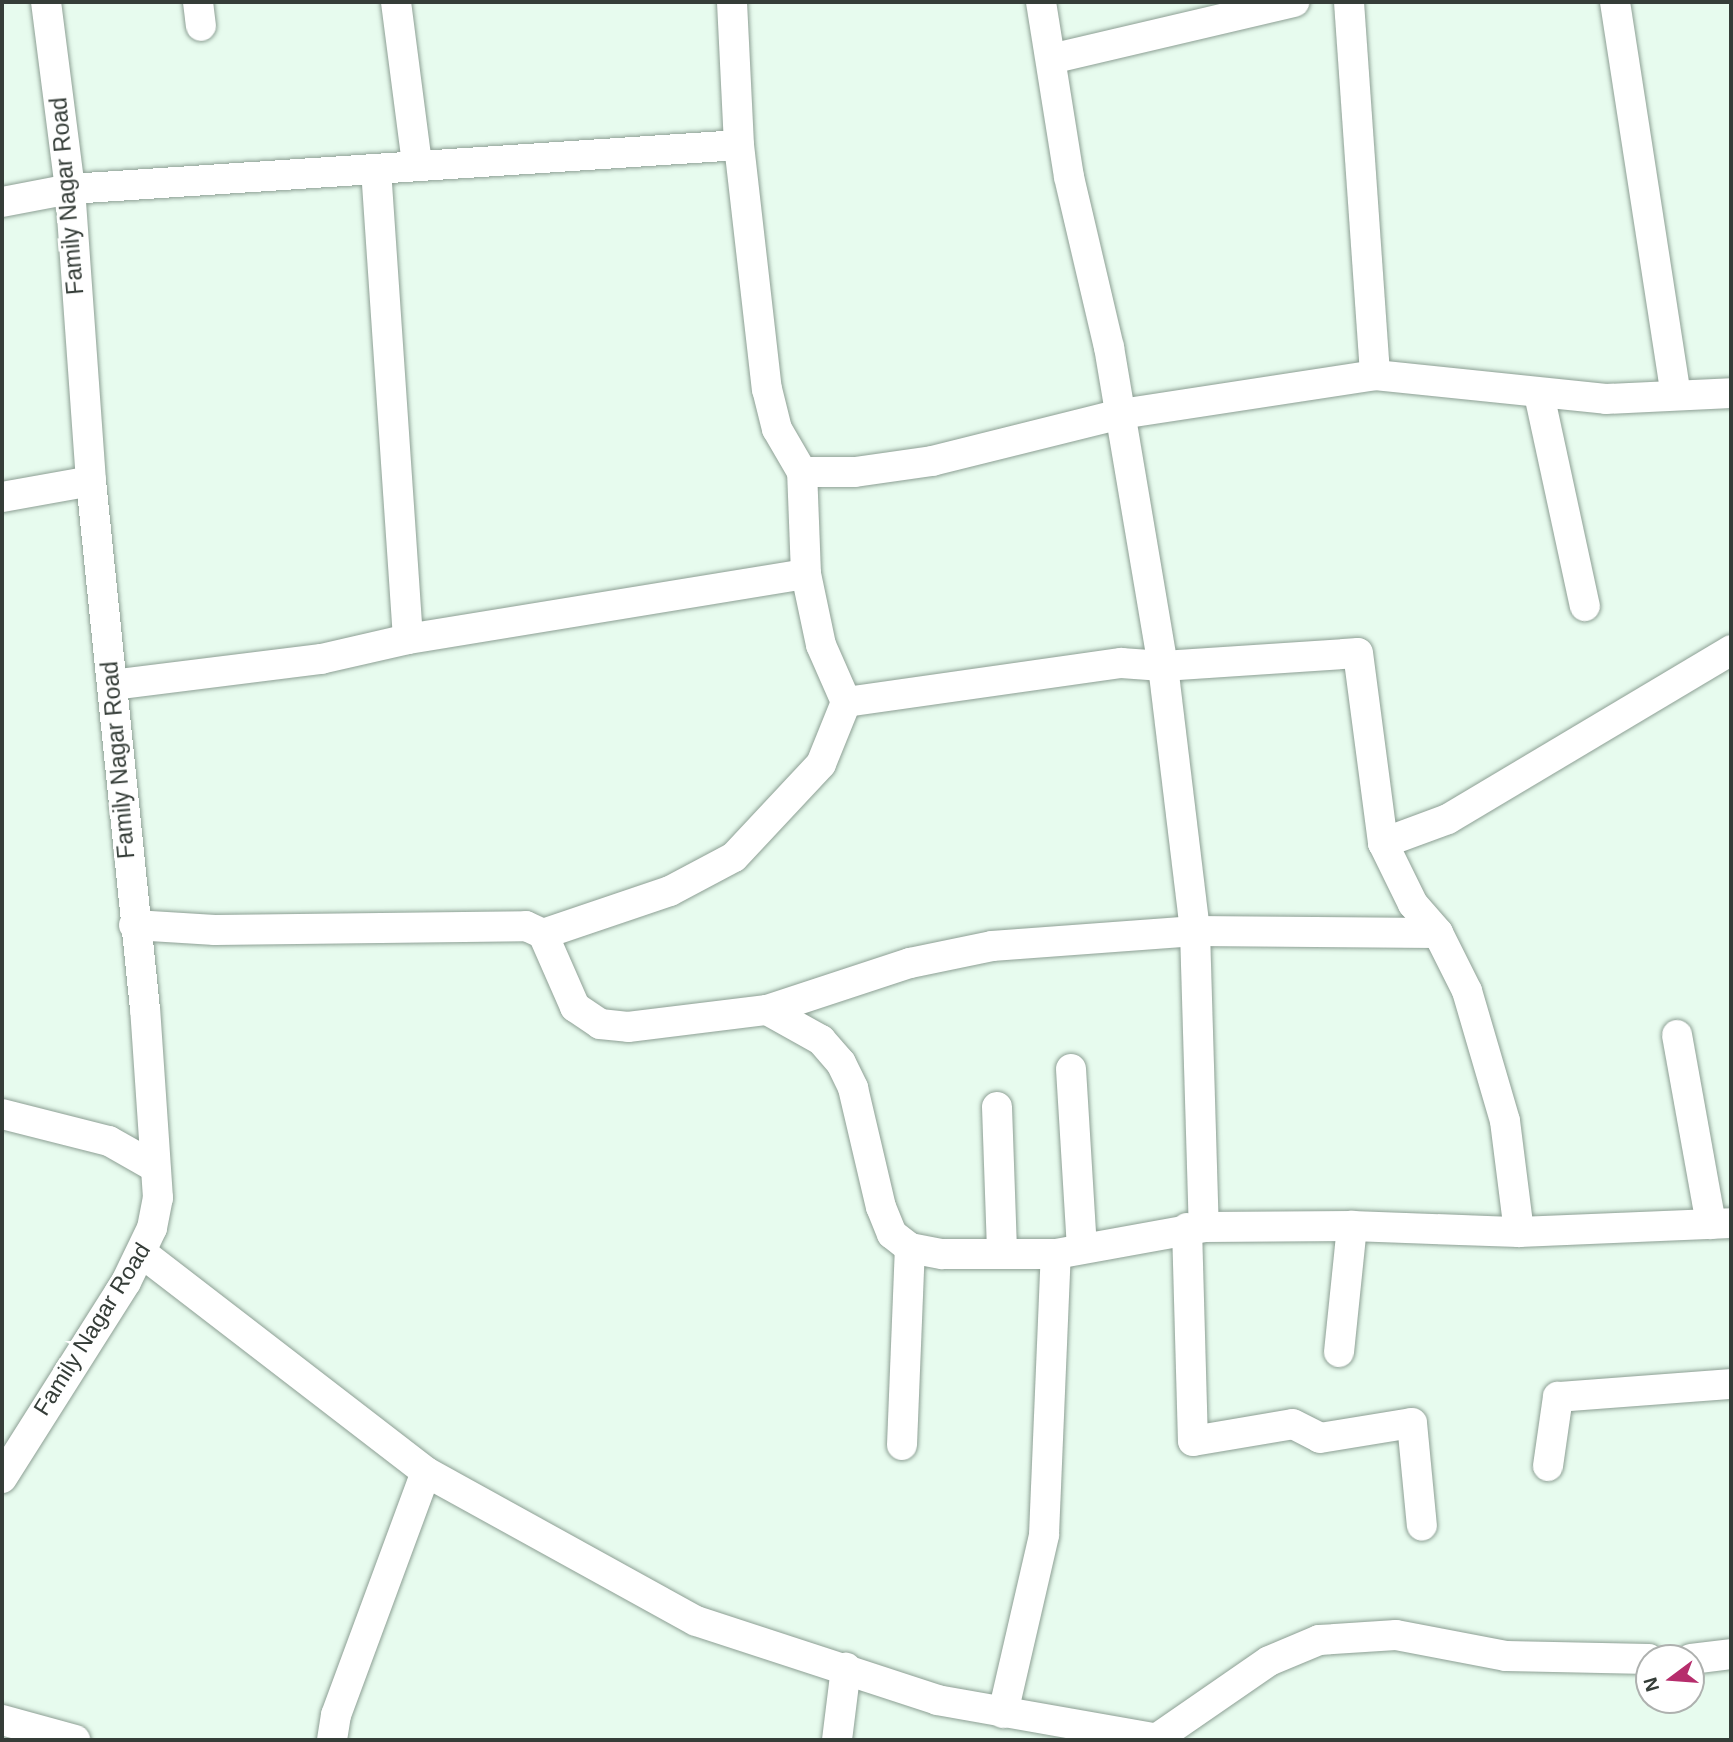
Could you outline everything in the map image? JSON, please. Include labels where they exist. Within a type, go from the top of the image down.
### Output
[{"type":"street","name":"Family Nagar Road","points":[[2,1478],[142,1254],[158,1198],[145,1009],[134,925],[90,481],[70,189],[46,2]]},
{"type":"street","points":[[396,2],[417,164]]},
{"type":"street","points":[[543,934],[670,891],[734,857],[821,764],[846,702],[821,645],[806,574],[802,472],[777,429],[767,389],[739,145],[732,2]]},
{"type":"street","points":[[1041,2],[1069,177],[1121,414],[1163,666],[1195,931],[1193,1441],[1293,1424],[1320,1438],[1412,1423],[1422,1526]]},
{"type":"street","points":[[1051,59],[1294,2]]},
{"type":"street","points":[[1349,2],[1375,375]]},
{"type":"street","points":[[1615,2],[1676,394]]},
{"type":"street","points":[[2,202],[70,189],[417,164],[739,145]]},
{"type":"street","points":[[376,169],[408,639]]},
{"type":"street","points":[[802,472],[855,472],[932,461],[1121,414],[1375,375],[1606,399],[1731,393]]},
{"type":"street","points":[[1539,394],[1585,606]]},
{"type":"street","points":[[2,497],[90,481]]},
{"type":"street","points":[[112,685],[321,659],[408,639],[806,574]]},
{"type":"street","points":[[1382,843],[1448,819],[1731,650]]},
{"type":"street","points":[[846,702],[1121,663],[1163,666],[1358,653],[1382,843],[1413,904],[1438,933],[1467,991],[1487,1050],[1504,1121],[1519,1233]]},
{"type":"street","points":[[134,925],[215,930],[526,926],[543,934],[575,1007],[600,1024],[628,1027],[767,1010],[910,963],[992,946],[1195,931],[1438,933]]},
{"type":"street","points":[[767,1010],[821,1040],[841,1063],[853,1088],[881,1207],[892,1234],[910,1248],[942,1254],[1069,1251],[1195,1228],[1352,1226],[1519,1233],[1721,1223],[1677,1035]]},
{"type":"street","points":[[1003,1713],[1044,1535],[1069,1251],[1071,1069]]},
{"type":"street","points":[[997,1107],[1002,1252]]},
{"type":"street","points":[[2,1114],[109,1141],[155,1167]]},
{"type":"street","points":[[1339,1352],[1352,1226]]},
{"type":"street","points":[[902,1445],[910,1248]]},
{"type":"street","points":[[142,1254],[426,1472],[696,1621],[937,1700],[1160,1739],[1269,1661],[1319,1640],[1396,1635],[1506,1657],[1635,1659]]},
{"type":"street","points":[[1549,1466],[1558,1397],[1731,1384]]},
{"type":"street","points":[[332,1740],[336,1715],[426,1472]]},
{"type":"street","points":[[1705,1657],[1731,1654]]},
{"type":"street","points":[[837,1740],[846,1668]]},
{"type":"street","points":[[2,1720],[75,1740]]}]
